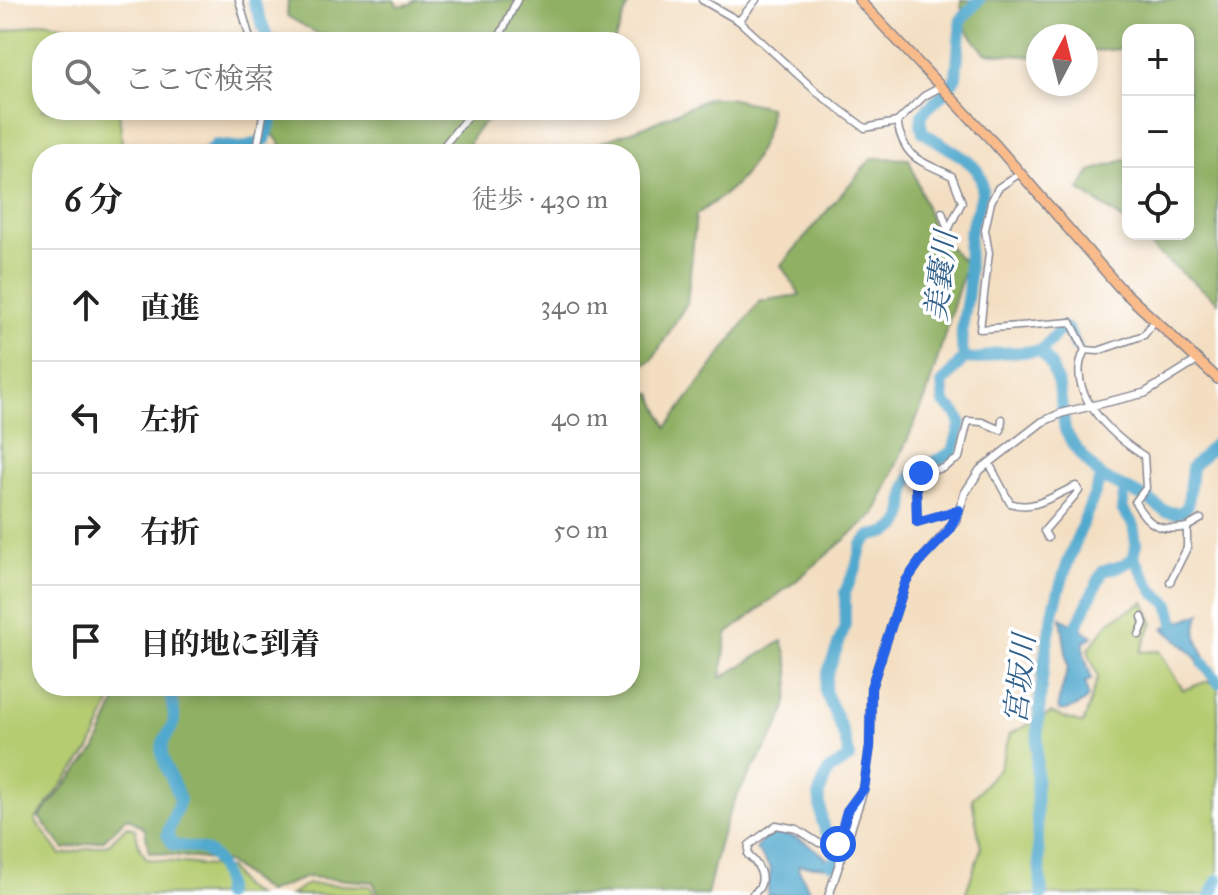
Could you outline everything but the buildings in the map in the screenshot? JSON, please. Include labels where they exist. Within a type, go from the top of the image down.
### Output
[{"type":"main road","points":[[859,0],[1020,173],[1120,288],[1218,379]]},
{"type":"street","points":[[239,0],[248,32]]},
{"type":"street","points":[[502,32],[517,0]]},
{"type":"street","points":[[702,0],[739,21],[819,94],[865,128],[897,122],[924,96],[945,91]]},
{"type":"street","points":[[739,21],[756,0]]},
{"type":"street","points":[[259,144],[263,120]]},
{"type":"street","points":[[445,144],[465,120]]},
{"type":"street","points":[[897,122],[902,145],[914,157],[952,176],[962,202],[948,230],[942,212]]},
{"type":"street","points":[[1020,173],[998,188],[991,202],[985,230],[989,253],[980,329],[1071,322],[1085,350]]},
{"type":"street","points":[[1085,350],[1098,351],[1144,335],[1155,320]]},
{"type":"street","points":[[1085,350],[1078,363],[1079,378],[1089,405],[1129,447],[1144,456],[1146,488],[1135,502],[1139,510],[1154,525],[1168,531],[1187,527],[1201,519]]},
{"type":"street","points":[[829,895],[864,788],[870,746],[871,688],[877,666],[910,575],[948,532],[965,493],[980,470],[1042,422],[1089,405],[1145,393],[1198,360]]},
{"type":"street","points":[[959,510],[917,522],[916,484],[921,473],[943,468],[959,458],[968,421],[982,422],[1001,430],[1002,419]]},
{"type":"street","points":[[989,463],[1010,503],[1016,505],[1028,507],[1076,486],[1079,491],[1044,531],[1048,538]]},
{"type":"street","points":[[1170,582],[1187,548],[1187,527]]},
{"type":"street","points":[[1139,635],[1144,623],[1142,617]]},
{"type":"street","points":[[752,895],[757,893],[762,882],[760,866],[748,855],[749,845],[776,825],[797,829],[819,843],[838,844],[847,811],[864,788]]},
{"type":"green space","points":[[288,0],[394,0],[398,6],[411,4],[415,0],[630,0],[618,32],[315,32],[287,16]]},
{"type":"green space","points":[[961,0],[1218,0],[1218,302],[1145,240],[1194,240],[1194,24],[1122,24],[1122,49],[1098,51],[1098,24],[1026,24],[1026,56],[985,53],[963,25]]},
{"type":"green space","points":[[44,22],[93,31],[32,32],[32,120],[120,120],[122,144],[32,144],[32,696],[113,696],[91,748],[35,820],[61,855],[109,844],[127,826],[135,829],[140,849],[147,859],[229,868],[242,887],[256,895],[0,895],[0,33]]},
{"type":"green space","points":[[709,98],[728,98],[769,107],[768,125],[760,147],[743,177],[696,215],[687,303],[652,360],[640,367],[640,144],[596,144]]},
{"type":"green space","points":[[262,120],[488,120],[475,133],[470,144],[280,144]]},
{"type":"green space","points":[[872,158],[909,159],[935,232],[966,264],[926,397],[875,514],[727,634],[721,678],[782,641],[789,667],[789,690],[776,730],[730,811],[707,895],[379,895],[373,882],[307,877],[267,892],[227,862],[149,852],[145,829],[127,817],[104,840],[64,849],[39,817],[96,749],[118,696],[640,696],[640,392],[652,394],[667,427],[760,301],[800,295],[781,265]]},
{"type":"green space","points":[[1122,161],[1122,219],[1080,190],[1091,171]]},
{"type":"green space","points":[[1144,602],[1153,622],[1140,652],[1159,651],[1183,690],[1218,681],[1218,895],[965,895],[981,848],[972,799],[1000,767],[1010,734],[1051,713],[1083,724],[1098,677],[1088,650],[1110,621]]},
{"type":"green space","points":[[307,884],[370,886],[375,895],[290,895]]},
{"type":"water","points":[[1201,613],[1196,631],[1206,660],[1203,663],[1164,628]]},
{"type":"water","points":[[1061,618],[1093,636],[1084,642],[1083,647],[1091,680],[1085,682],[1088,696],[1071,709],[1059,710],[1068,667]]},
{"type":"water","points":[[778,833],[807,844],[831,864],[830,867],[799,865],[812,895],[767,895],[771,869],[756,849],[765,838]]},
{"type":"waterway","points":[[253,0],[265,32]]},
{"type":"waterway","name":"美嚢川","points":[[979,0],[961,20],[956,77],[922,114],[921,126],[923,132],[974,167],[981,180],[982,194],[969,237],[969,280],[962,337],[964,358],[1041,351],[1051,365],[1059,387],[1065,430],[1074,446],[1101,477],[1148,499],[1165,511],[1177,513],[1188,505],[1192,467],[1218,441]]},
{"type":"waterway","points":[[254,144],[265,140],[272,120]]},
{"type":"waterway","points":[[1041,351],[1062,327],[1067,329],[1076,346]]},
{"type":"waterway","points":[[831,864],[836,863],[836,855],[822,822],[819,794],[828,771],[850,757],[825,691],[827,675],[845,626],[845,592],[856,568],[861,546],[870,536],[885,533],[900,522],[906,489],[913,474],[953,451],[961,423],[956,413],[944,403],[942,384],[964,358]]},
{"type":"waterway","name":"宮坂川","points":[[1042,895],[1036,775],[1046,650],[1064,574],[1101,477]]},
{"type":"waterway","points":[[1125,488],[1122,509],[1133,524],[1136,543],[1134,558],[1154,592],[1169,604],[1174,623]]},
{"type":"waterway","points":[[1076,627],[1103,571],[1134,558]]},
{"type":"waterway","points":[[1203,663],[1218,682]]},
{"type":"waterway","points":[[171,696],[174,720],[162,753],[180,800],[167,834],[173,845],[202,849],[213,856],[224,880],[224,895]]},
{"type":"waterway","points":[[1211,895],[1218,880]]},
{"type":"route","points":[[838,844],[847,811],[864,788],[870,746],[871,688],[906,581],[948,532],[959,510],[917,522],[916,484],[921,473]]}]
